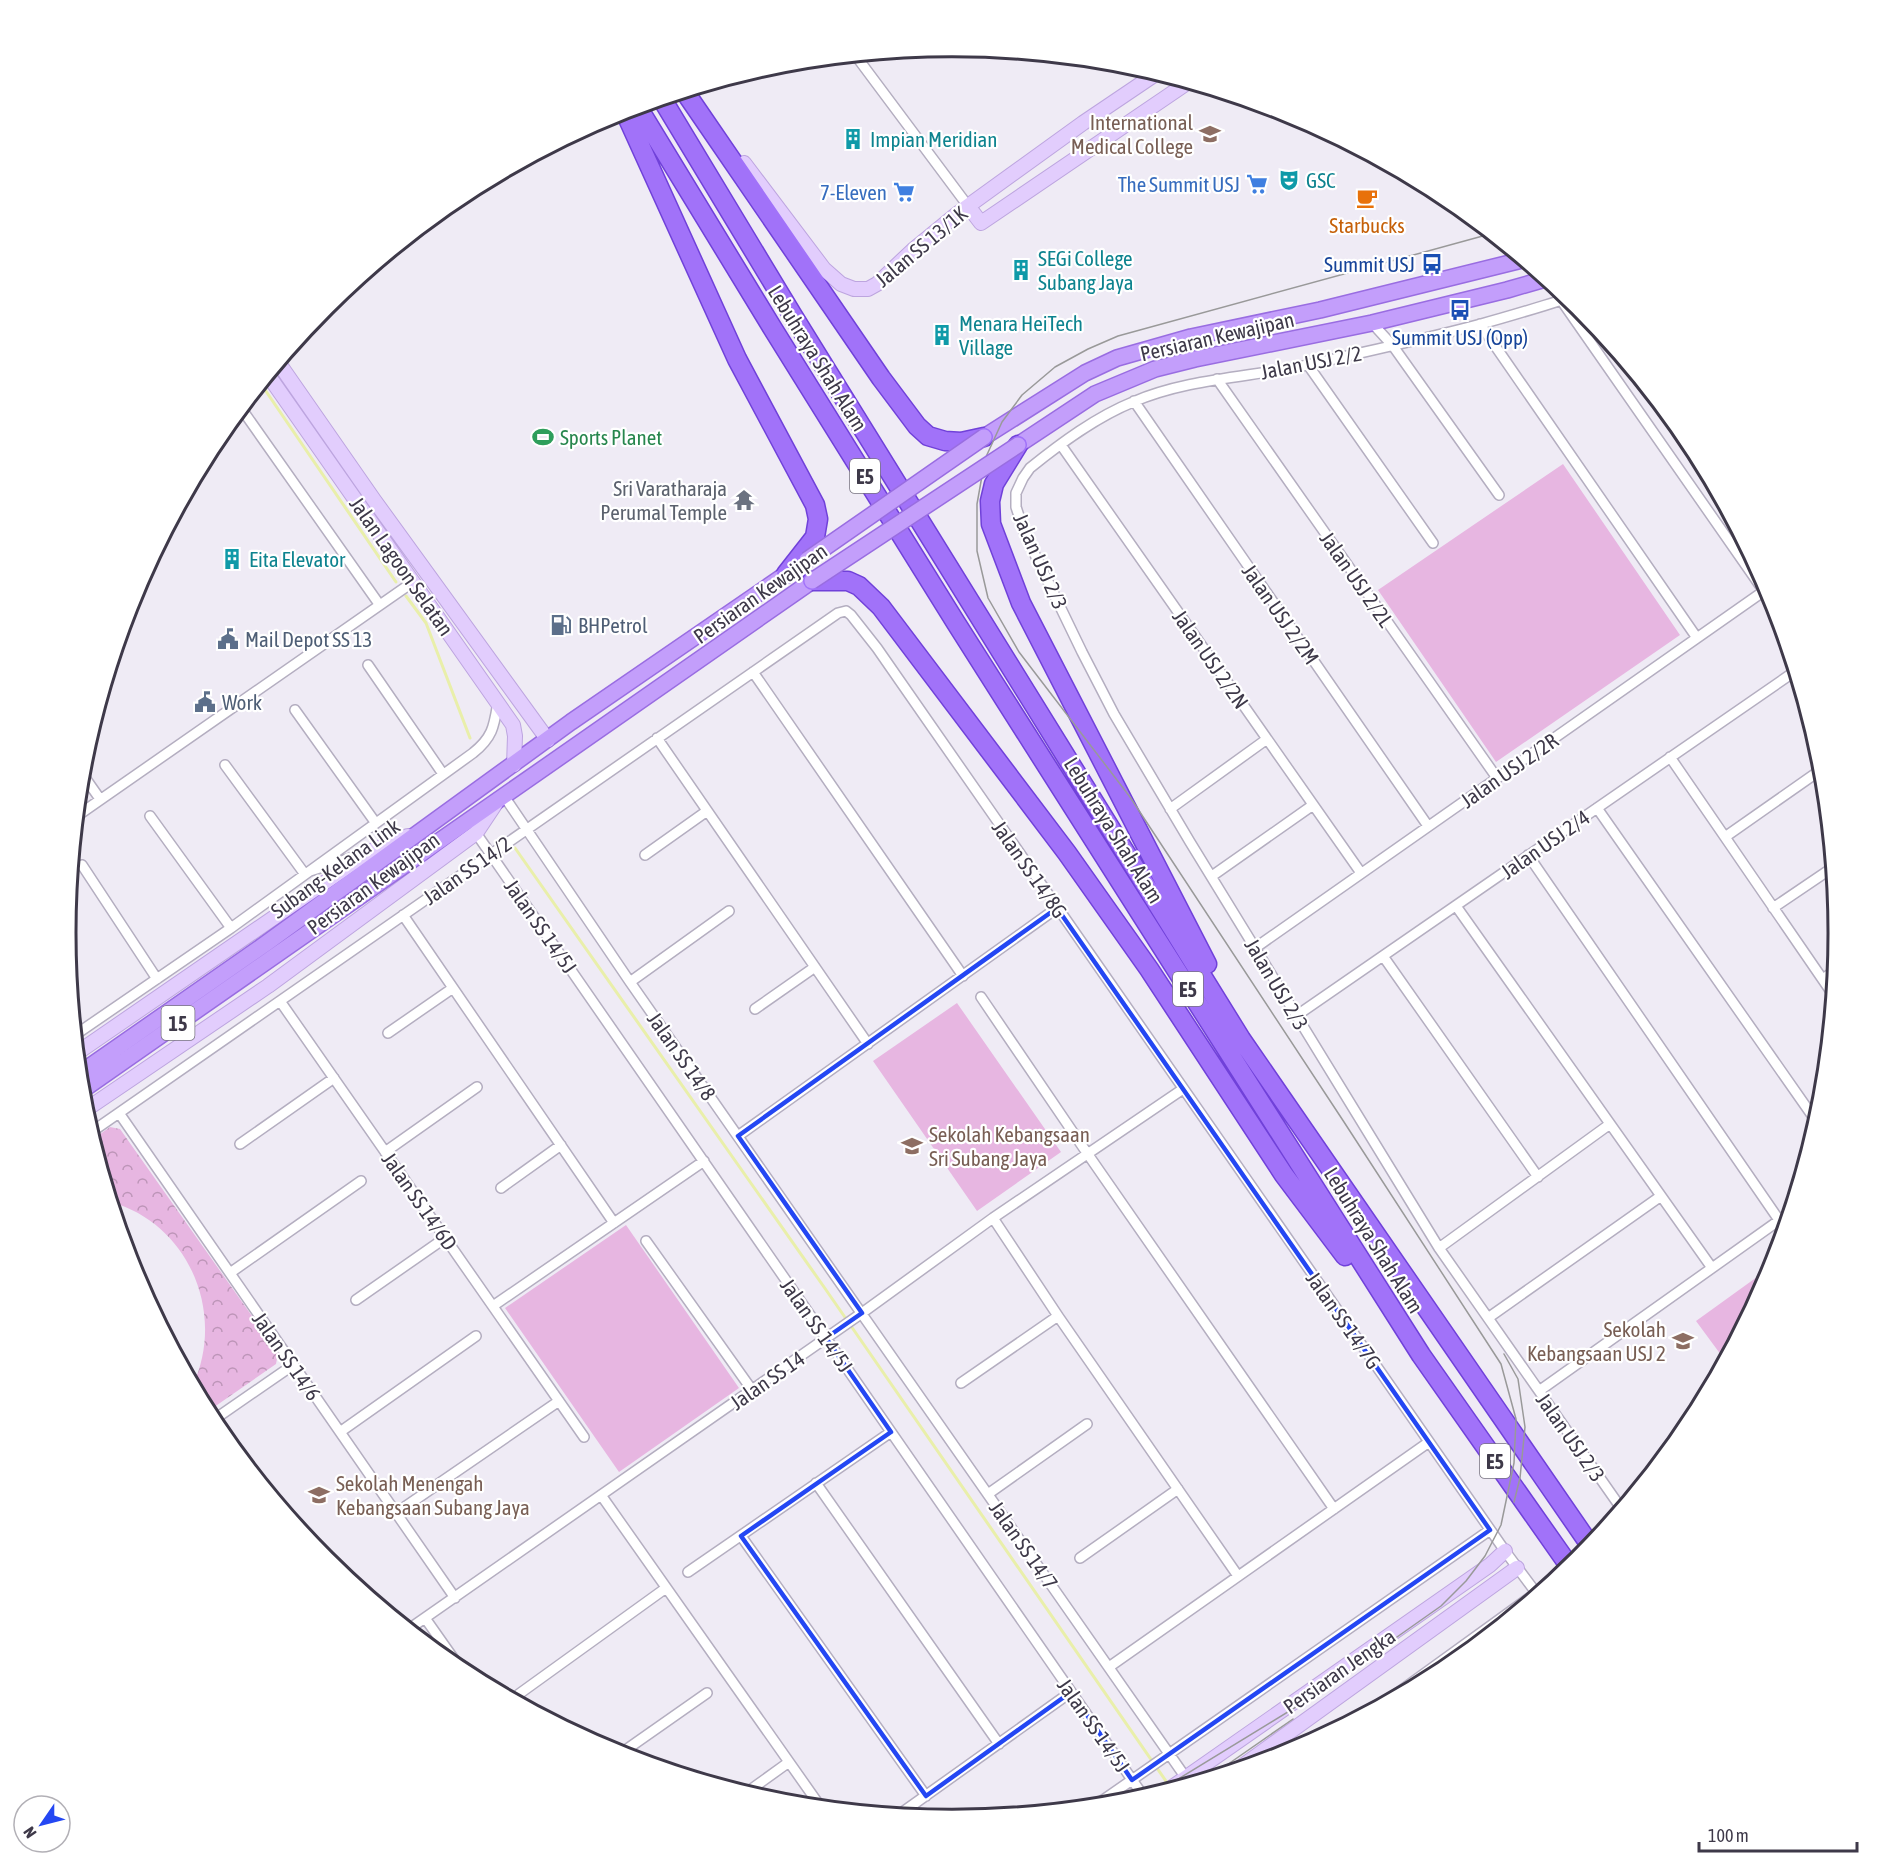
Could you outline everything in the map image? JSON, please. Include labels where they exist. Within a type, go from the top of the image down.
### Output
[{"type":"highway","points":[[689,98],[880,378],[917,426],[928,436],[945,441],[961,442],[984,437]]},
{"type":"highway","name":"Lebuhraya Shah Alam","points":[[665,105],[793,316],[1241,1039],[1585,1537]]},
{"type":"highway","name":"Lebuhraya Shah Alam","points":[[642,114],[950,613],[1421,1355],[1564,1559]]},
{"type":"highway","points":[[628,119],[737,359],[815,505],[818,519],[814,537],[786,574]]},
{"type":"highway","points":[[1018,445],[994,484],[990,501],[991,524],[1021,603],[1217,984],[1241,1039]]},
{"type":"highway","points":[[812,581],[848,581],[860,586],[880,607],[1067,853],[1149,969],[1284,1175],[1421,1355]]},
{"type":"main road","name":"Jalan SS 13/1K","points":[[689,98],[731,147],[825,269],[841,284],[854,289],[868,289],[877,284],[913,250],[968,206],[1147,80]]},
{"type":"main road","name":"Jalan SS 13/1K","points":[[968,206],[981,223],[1179,87]]},
{"type":"main road","points":[[1083,123],[1098,142]]},
{"type":"main road","name":"Persiaran Kewajipan","points":[[83,1049],[369,852],[426,829],[657,662],[984,437],[1085,373],[1117,358],[1191,337],[1320,310],[1514,262]]},
{"type":"main road","name":"Persiaran Kewajipan","points":[[92,1105],[268,987],[476,833],[501,798],[812,581],[1095,394],[1155,369],[1195,358],[1372,322],[1537,281]]},
{"type":"main road","name":"Jalan Lagoon Selatan","points":[[282,368],[374,500],[548,740]]},
{"type":"main road","name":"Jalan Lagoon Selatan","points":[[272,381],[498,701],[513,725],[516,736],[514,765]]},
{"type":"main road","name":"Subang-Kelana Link","points":[[272,948],[501,798]]},
{"type":"main road","name":"Subang-Kelana Link","points":[[272,948],[426,829]]},
{"type":"main road","name":"15","points":[[86,1069],[272,948]]},
{"type":"main road","name":"15","points":[[89,1085],[272,948]]},
{"type":"main road","name":"Persiaran Jengka","points":[[1190,1775],[1490,1565],[1504,1551]]},
{"type":"main road","points":[[1490,1565],[1497,1564],[1501,1568],[1500,1580]]},
{"type":"main road","name":"Persiaran Jengka","points":[[1262,1752],[1517,1568]]},
{"type":"street","points":[[860,62],[968,206]]},
{"type":"street","name":"Jalan USJ 2/2","points":[[1061,445],[1095,422],[1134,401],[1216,380],[1308,365],[1393,345],[1480,324],[1558,301]]},
{"type":"street","points":[[1372,322],[1393,345],[1499,495]]},
{"type":"street","points":[[1480,324],[1697,638]]},
{"type":"street","points":[[1586,330],[1745,563]]},
{"type":"street","points":[[1308,365],[1433,543]]},
{"type":"street","name":"Jalan USJ 2/2L","points":[[1216,380],[1497,778]]},
{"type":"street","name":"Jalan USJ 2/2M","points":[[1134,401],[1428,826]]},
{"type":"street","points":[[246,415],[379,604]]},
{"type":"street","name":"Jalan USJ 2/2N","points":[[1061,445],[1360,873]]},
{"type":"street","name":"Jalan USJ 2/3","points":[[1061,445],[1030,468],[1016,493],[1016,507],[1025,534],[1114,714],[1439,1248],[1616,1503]]},
{"type":"street","points":[[84,810],[413,582]]},
{"type":"street","name":"Jalan USJ 2/2R","points":[[1255,948],[1759,594]]},
{"type":"street","name":"Jalan SS 14/8G","points":[[846,611],[877,648],[1183,1089]]},
{"type":"street","name":"Jalan SS 14/2","points":[[98,1128],[838,613],[846,611]]},
{"type":"street","points":[[368,665],[443,774]]},
{"type":"street","points":[[753,672],[963,976]]},
{"type":"street","name":"Jalan USJ 2/4","points":[[1296,1016],[1789,676]]},
{"type":"street","points":[[81,1031],[231,928],[473,753],[490,736],[494,727],[498,701]]},
{"type":"street","points":[[296,710],[375,822]]},
{"type":"street","points":[[657,738],[868,1044]]},
{"type":"street","points":[[1170,809],[1267,740]]},
{"type":"street","points":[[1670,758],[1826,985]]},
{"type":"street","points":[[225,765],[304,873]]},
{"type":"street","points":[[1725,837],[1813,775]]},
{"type":"street","points":[[89,783],[100,800]]},
{"type":"street","name":"Jalan SS 14/8","points":[[501,798],[526,830],[862,1313]]},
{"type":"street","points":[[1212,876],[1313,806]]},
{"type":"street","points":[[1597,808],[1809,1111]]},
{"type":"street","points":[[645,855],[707,811]]},
{"type":"street","points":[[150,816],[231,928]]},
{"type":"street","name":"Jalan SS 14/5J","points":[[476,833],[1138,1788]]},
{"type":"street","points":[[304,873],[369,852]]},
{"type":"street","points":[[1528,855],[1779,1220],[1539,1391]]},
{"type":"street","points":[[82,865],[157,979]]},
{"type":"street","points":[[1773,908],[1826,872]]},
{"type":"street","points":[[1456,906],[1712,1268]]},
{"type":"street","points":[[738,1136],[1057,908]]},
{"type":"street","points":[[630,982],[729,911]]},
{"type":"street","points":[[403,915],[614,1222]]},
{"type":"street","points":[[1383,956],[1538,1177]]},
{"type":"street","points":[[755,1009],[815,968]]},
{"type":"street","points":[[1823,980],[1826,977]]},
{"type":"street","points":[[388,1033],[453,988]]},
{"type":"street","points":[[981,997],[1087,1154],[1334,1509]]},
{"type":"street","name":"Jalan SS 14/6D","points":[[280,1001],[584,1437]]},
{"type":"street","points":[[240,1144],[334,1078]]},
{"type":"street","points":[[385,1152],[477,1087]]},
{"type":"street","name":"Jalan SS 14","points":[[415,1625],[849,1323],[993,1218],[1183,1089]]},
{"type":"street","name":"Jalan SS 14/7G","points":[[1183,1089],[1532,1589]]},
{"type":"street","name":"Jalan SS 14/6","points":[[119,1113],[455,1598]]},
{"type":"street","points":[[1439,1248],[1610,1124]]},
{"type":"street","points":[[501,1188],[561,1145]]},
{"type":"street","points":[[493,1306],[704,1161]]},
{"type":"street","points":[[230,1274],[361,1181]]},
{"type":"street","points":[[1488,1317],[1661,1196]]},
{"type":"street","points":[[993,1218],[1058,1316],[1239,1576]]},
{"type":"street","points":[[356,1300],[445,1238]]},
{"type":"street","points":[[646,1241],[752,1390]]},
{"type":"street","name":"Jalan SS 14/7","points":[[862,1313],[1170,1754],[1177,1779]]},
{"type":"street","points":[[961,1383],[1058,1316]]},
{"type":"street","points":[[340,1432],[476,1336]]},
{"type":"street","points":[[220,1415],[293,1365]]},
{"type":"street","points":[[396,1513],[559,1401]]},
{"type":"street","points":[[988,1494],[1087,1424]]},
{"type":"street","points":[[688,1572],[891,1431]]},
{"type":"street","points":[[1109,1666],[1429,1442]]},
{"type":"street","points":[[816,1483],[999,1744]]},
{"type":"street","points":[[1080,1558],[1178,1489]]},
{"type":"street","points":[[601,1495],[813,1798]]},
{"type":"street","points":[[1112,1794],[1490,1530]]},
{"type":"street","points":[[741,1536],[926,1796]]},
{"type":"street","points":[[519,1694],[666,1588]]},
{"type":"street","points":[[425,1618],[446,1647]]},
{"type":"street","points":[[909,1808],[1071,1692]]},
{"type":"street","points":[[630,1747],[707,1693]]},
{"type":"street","points":[[756,1786],[789,1762]]},
{"type":"highlighted area","points":[[1057,908],[1490,1530],[1132,1780],[1071,1692],[926,1796],[741,1536],[891,1432],[826,1338],[862,1313],[738,1136]]},
{"type":"green space","points":[[1563,464],[1680,635],[1496,762],[1378,590]]},
{"type":"green space","points":[[957,1003],[1061,1152],[977,1211],[873,1061]]},
{"type":"green space","points":[[110,1127],[120,1129],[278,1353],[276,1364],[215,1407],[196,1376],[202,1357],[205,1329],[202,1301],[194,1275],[180,1251],[161,1230],[138,1213],[119,1205],[99,1135]]},
{"type":"green space","points":[[626,1225],[739,1388],[619,1472],[505,1308]]},
{"type":"green space","points":[[1757,1277],[1720,1353],[1696,1321]]},
{"type":"waterway","points":[[265,390],[396,582]]},
{"type":"waterway","points":[[406,596],[426,623],[470,738]]},
{"type":"waterway","points":[[515,848],[824,1287],[1166,1782]]},
{"type":"tram line","points":[[1178,1779],[1309,1699],[1441,1606],[1466,1581],[1485,1556],[1501,1525],[1514,1463],[1516,1419],[1501,1364],[1130,797],[1019,652],[988,598],[977,551],[977,504],[985,459],[1002,422],[1022,395],[1055,367],[1088,349],[1118,336],[1482,236]]},
{"type":"tram line","points":[[1504,1354],[1518,1379],[1525,1427],[1520,1478],[1514,1502]]},
{"type":"tram line","points":[[1227,1765],[1293,1719]]},
{"type":"place","name":"International Medical College","points":[[1210,134]]},
{"type":"place","name":"Impian Meridian","points":[[853,139]]},
{"type":"place","name":"GSC","points":[[1289,180]]},
{"type":"place","name":"The Summit USJ","points":[[1257,184]]},
{"type":"place","name":"7-Eleven","points":[[904,192]]},
{"type":"place","name":"Starbucks","points":[[1367,198]]},
{"type":"place","name":"Summit USJ","points":[[1432,264]]},
{"type":"place","name":"SEGi College Subang Jaya","points":[[1021,270]]},
{"type":"place","name":"Summit USJ (Opp)","points":[[1460,310]]},
{"type":"place","name":"Menara HeiTech Village","points":[[942,335]]},
{"type":"place","name":"Sports Planet","points":[[543,437]]},
{"type":"place","name":"Sri Varatharaja Perumal Temple","points":[[744,500]]},
{"type":"place","name":"Eita Elevator","points":[[232,559]]},
{"type":"place","name":"BHPetrol","points":[[561,625]]},
{"type":"place","name":"Mail Depot SS 13","points":[[228,639]]},
{"type":"place","name":"Work","points":[[205,702]]},
{"type":"place","name":"Sekolah Kebangsaan Sri Subang Jaya","points":[[912,1146]]},
{"type":"place","name":"Sekolah Kebangsaan USJ 2","points":[[1683,1341]]},
{"type":"place","name":"Sekolah Menengah Kebangsaan Subang Jaya","points":[[319,1495]]}]
